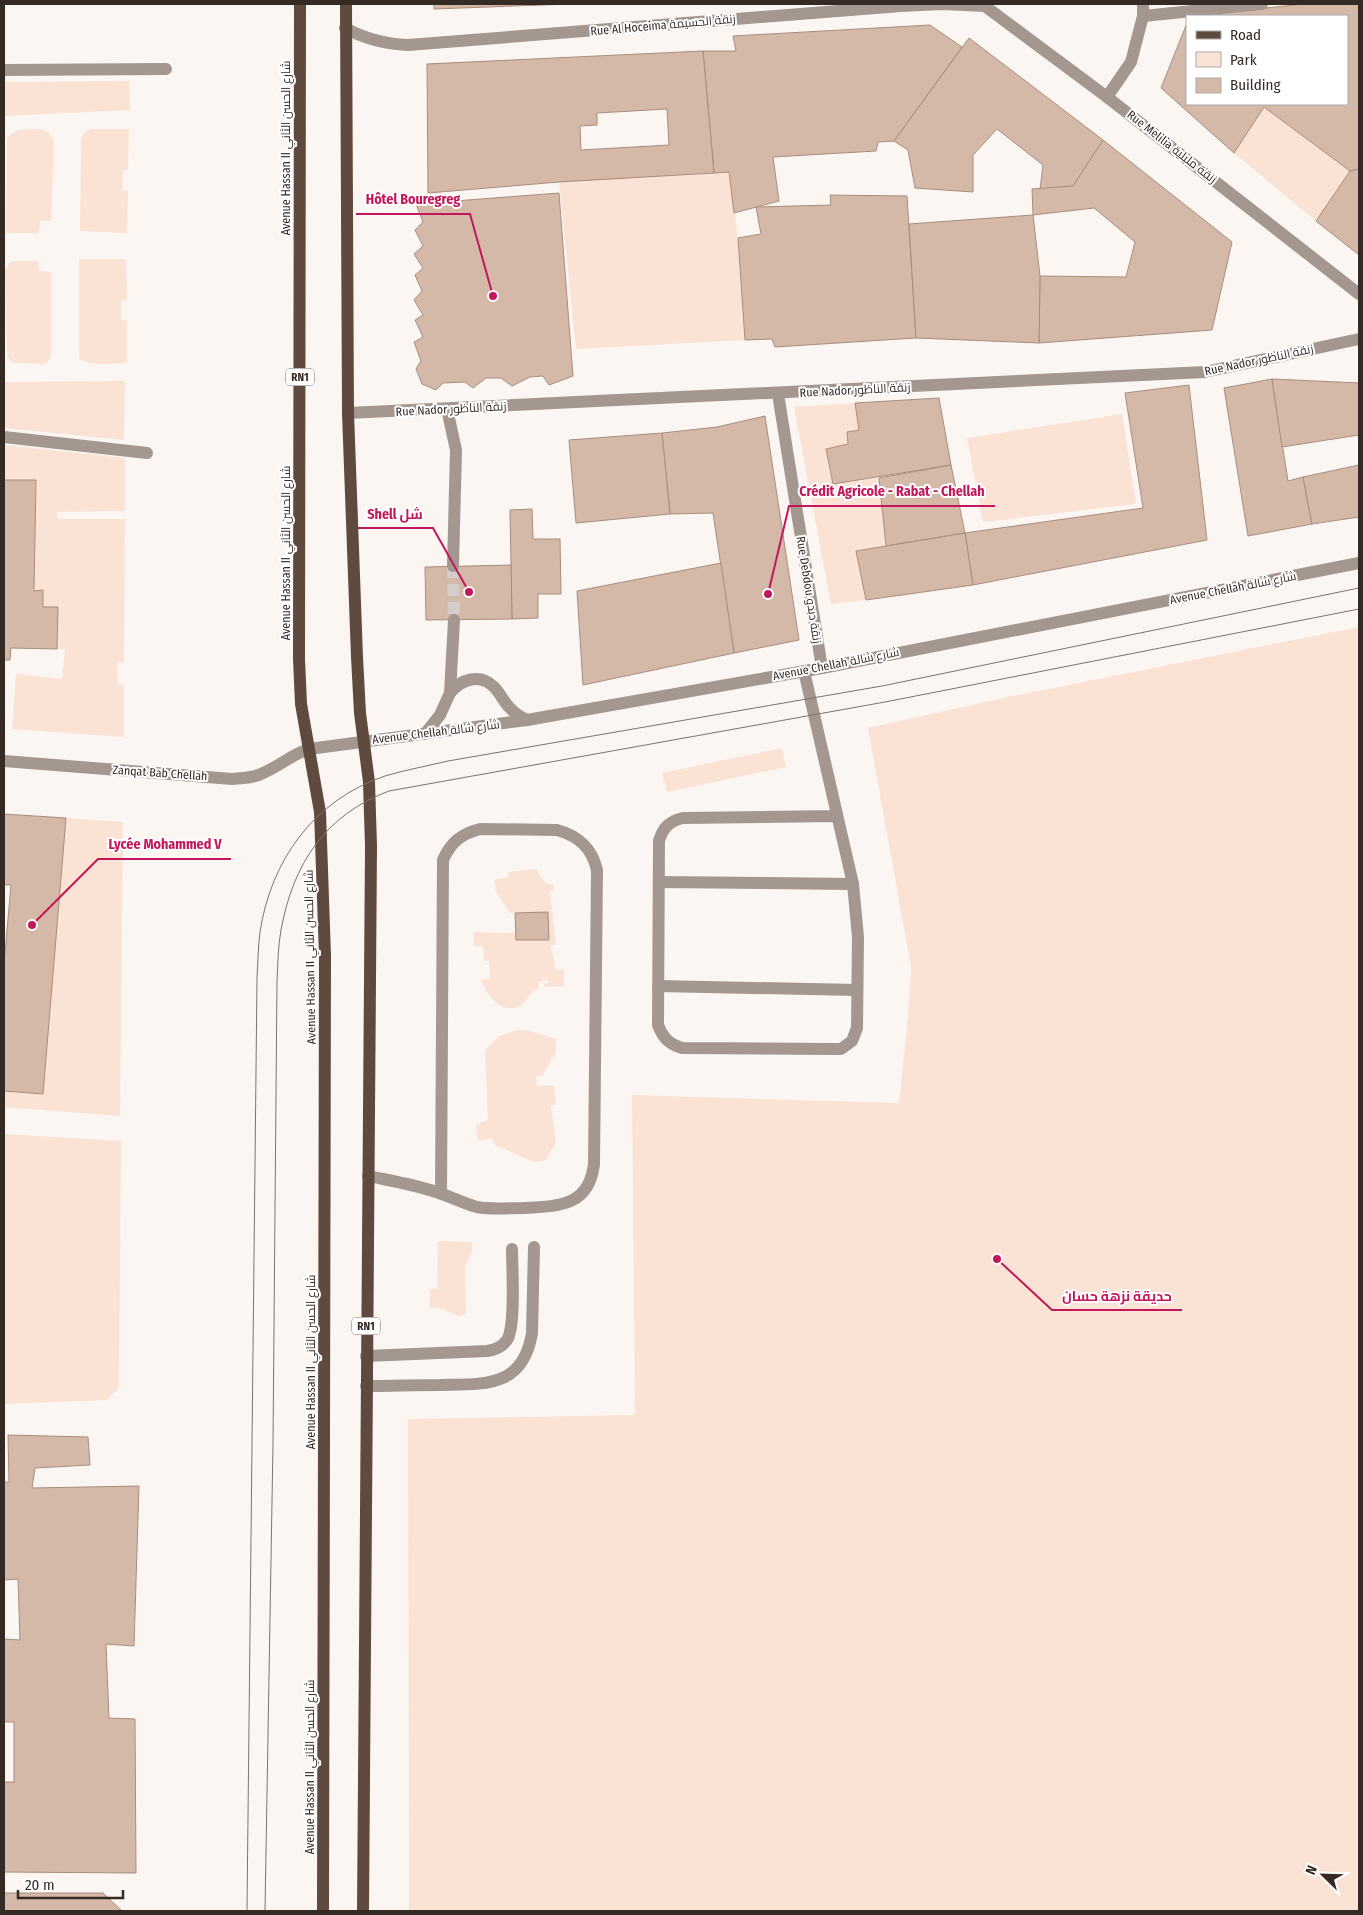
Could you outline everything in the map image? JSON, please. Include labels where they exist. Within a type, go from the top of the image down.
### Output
[{"type":"main road","name":"Avenue Hassan II شارع الحسن الثاني","points":[[300,4],[299,659],[301,704],[320,812],[325,956],[323,1911]]},
{"type":"main road","name":"RN1","points":[[346,4],[348,413],[357,657],[369,782],[371,846],[366,1356],[364,1911]]},
{"type":"street","points":[[1107,97],[1131,62],[1143,10],[1262,4]]},
{"type":"street","name":"Rue Al Hoceima زنقة الحسيمة","points":[[346,28],[369,39],[408,45],[902,6],[983,5]]},
{"type":"street","name":"Rue Melilia زنقة مليلية","points":[[983,5],[1107,97],[1359,294]]},
{"type":"street","points":[[4,70],[166,69]]},
{"type":"street","name":"Rue Nador زنقة الناظور","points":[[348,413],[778,394],[1205,372],[1359,339]]},
{"type":"street","name":"Rue Debdou زنقة دبدو","points":[[778,394],[822,668]]},
{"type":"street","points":[[447,409],[456,450],[453,566]]},
{"type":"street","points":[[4,437],[147,453]]},
{"type":"street","name":"Avenue Chellah شارع شالة","points":[[309,748],[527,720],[822,668],[1359,563]]},
{"type":"street","points":[[450,693],[454,620]]},
{"type":"street","points":[[804,671],[853,884],[858,936],[856,1035],[852,1041],[841,1049],[682,1048],[669,1043],[658,1025],[659,841],[661,832],[674,820],[683,818],[837,816]]},
{"type":"street","points":[[425,734],[440,715],[450,693],[462,681],[471,679],[488,682],[515,714],[527,720]]},
{"type":"street","name":"Zanqat Bab Chellah","points":[[4,761],[232,779],[257,776],[309,748]]},
{"type":"street","points":[[368,1176],[441,1194],[464,1203],[489,1209],[553,1207],[574,1200],[582,1193],[592,1174],[597,870],[594,858],[588,848],[569,833],[557,830],[480,829],[468,832],[457,839],[448,848],[443,860],[441,1194]]},
{"type":"street","points":[[659,882],[853,884]]},
{"type":"street","points":[[658,986],[858,990]]},
{"type":"street","points":[[366,1386],[486,1384],[508,1375],[525,1357],[530,1345],[532,1333],[534,1247]]},
{"type":"street","points":[[366,1356],[487,1352],[501,1346],[507,1340],[512,1324],[512,1249]]},
{"type":"green space","points":[[129,81],[130,110],[4,116],[4,82]]},
{"type":"green space","points":[[1264,107],[1350,171],[1316,221],[1234,153]]},
{"type":"green space","points":[[40,129],[49,133],[54,141],[51,221],[40,221],[39,233],[6,233],[7,139],[17,131]]},
{"type":"green space","points":[[92,129],[129,129],[128,170],[123,170],[122,190],[128,191],[127,233],[80,231],[81,141],[84,133]]},
{"type":"green space","points":[[729,172],[738,238],[745,340],[576,349],[559,182]]},
{"type":"green space","points":[[79,259],[126,259],[127,300],[121,301],[121,320],[127,321],[127,363],[95,364],[79,357]]},
{"type":"green space","points":[[39,261],[39,271],[51,272],[51,357],[43,364],[14,363],[10,361],[7,354],[5,271],[10,262]]},
{"type":"green space","points":[[125,381],[124,440],[4,428],[4,382]]},
{"type":"green space","points":[[855,403],[859,430],[847,432],[848,444],[826,449],[833,484],[879,478],[886,546],[856,552],[866,600],[831,604],[794,407]]},
{"type":"green space","points":[[1122,414],[1136,504],[983,522],[967,438]]},
{"type":"green space","points":[[4,445],[125,458],[125,511],[57,512],[58,519],[125,519],[124,662],[117,662],[118,685],[124,685],[124,737],[12,729],[16,674],[62,679],[65,649],[57,649],[58,607],[43,607],[43,591],[34,591],[36,480],[4,480]]},
{"type":"green space","points":[[1359,627],[1359,1911],[409,1911],[408,1419],[635,1415],[632,1095],[899,1103],[911,967],[868,728],[1008,697]]},
{"type":"green space","points":[[782,748],[786,767],[667,792],[662,773]]},
{"type":"green space","points":[[66,818],[123,822],[120,1116],[4,1107],[4,1091],[43,1094]]},
{"type":"green space","points":[[536,869],[546,884],[554,885],[554,890],[550,891],[556,944],[551,946],[556,970],[564,969],[564,986],[545,987],[544,984],[548,983],[547,980],[539,982],[538,989],[531,993],[524,1003],[514,1008],[508,1008],[496,1002],[483,985],[481,979],[490,979],[489,961],[484,961],[483,946],[474,946],[474,932],[515,933],[516,940],[549,940],[548,912],[510,913],[496,892],[494,880],[509,877],[508,872]]},
{"type":"green space","points":[[517,1030],[527,1030],[556,1039],[556,1052],[542,1076],[536,1076],[537,1086],[554,1085],[556,1104],[551,1106],[556,1142],[546,1160],[534,1162],[495,1145],[492,1138],[478,1141],[476,1125],[488,1120],[485,1050],[499,1036]]},
{"type":"green space","points":[[4,1134],[121,1141],[119,1388],[106,1400],[4,1404]]},
{"type":"green space","points":[[438,1241],[472,1242],[472,1251],[465,1267],[466,1313],[463,1315],[457,1316],[443,1309],[430,1308],[430,1289],[437,1289]]},
{"type":"building","points":[[434,4],[570,4],[434,9]]},
{"type":"building","points":[[1304,4],[1359,4],[1359,169],[1350,171],[1264,107],[1234,153],[1161,88],[1186,26],[1186,105],[1348,105],[1348,15],[1216,15],[1227,12]]},
{"type":"building","points":[[930,25],[962,47],[894,141],[878,142],[876,151],[773,157],[779,201],[734,213],[729,172],[714,173],[703,51],[736,51],[733,36]]},
{"type":"building","points":[[969,38],[1103,140],[1073,186],[1040,189],[1043,165],[997,129],[973,155],[973,192],[915,188],[908,150],[894,141]]},
{"type":"building","points":[[703,51],[714,173],[559,182],[428,193],[427,64]],"holes":[[[667,109],[669,145],[581,150],[580,126],[597,125],[597,113]]]},
{"type":"building","points":[[1103,140],[1232,242],[1212,330],[1039,343],[1040,276],[1126,277],[1135,242],[1094,208],[1033,215],[1032,189],[1073,186]]},
{"type":"building","points":[[1359,169],[1359,255],[1316,221],[1350,171]]},
{"type":"building","points":[[559,193],[573,376],[549,385],[543,376],[530,377],[512,386],[501,378],[486,378],[473,388],[465,382],[443,383],[436,390],[422,384],[416,369],[421,361],[414,342],[423,337],[415,320],[423,315],[414,300],[422,291],[415,275],[423,268],[414,254],[423,246],[415,230],[423,222],[416,204]]},
{"type":"building","points":[[830,195],[907,196],[916,338],[775,347],[772,339],[745,340],[738,238],[761,234],[756,207],[831,205]]},
{"type":"building","points":[[1033,215],[1040,276],[1039,343],[916,338],[909,224]]},
{"type":"building","points":[[1272,379],[1288,481],[1303,477],[1312,524],[1248,536],[1224,388]]},
{"type":"building","points":[[1272,379],[1359,383],[1359,435],[1282,447]]},
{"type":"building","points":[[1189,385],[1207,540],[973,585],[965,533],[1143,508],[1125,393]]},
{"type":"building","points":[[939,398],[951,465],[833,484],[826,449],[848,444],[847,432],[859,430],[855,403]]},
{"type":"building","points":[[765,416],[799,640],[734,653],[713,513],[670,514],[662,433],[717,427]]},
{"type":"building","points":[[662,433],[670,514],[576,523],[569,440]]},
{"type":"building","points":[[951,465],[965,533],[886,546],[879,478]]},
{"type":"building","points":[[1359,465],[1359,517],[1312,524],[1303,477]]},
{"type":"building","points":[[4,480],[36,480],[34,591],[43,590],[43,607],[58,607],[57,649],[11,648],[10,660],[4,660]]},
{"type":"building","points":[[532,509],[533,539],[560,539],[561,594],[538,594],[538,618],[512,619],[510,510]]},
{"type":"building","points":[[965,533],[973,585],[866,600],[856,551]]},
{"type":"building","points":[[721,563],[734,653],[583,685],[577,591]]},
{"type":"building","points":[[511,565],[512,619],[426,620],[425,567]]},
{"type":"building","points":[[4,814],[66,818],[43,1094],[4,1091],[4,964],[11,885],[4,885]]},
{"type":"building","points":[[548,912],[549,940],[516,940],[515,913]]},
{"type":"building","points":[[8,1435],[88,1437],[90,1465],[35,1468],[32,1488],[139,1486],[134,1646],[106,1644],[109,1718],[135,1719],[136,1873],[4,1872],[4,1782],[14,1782],[14,1722],[4,1722],[4,1639],[20,1640],[18,1579],[4,1580],[4,1482],[9,1482]]},
{"type":"building","points":[[4,1893],[103,1893],[122,1911],[4,1911]]},
{"type":"tunnel","points":[[453,566],[454,620]]},
{"type":"tram line","points":[[247,1911],[258,955],[260,932],[274,881],[286,857],[300,836],[317,817],[337,800],[385,776],[408,770],[448,761],[882,686],[1359,588]]},
{"type":"tram line","points":[[265,1911],[273,1443],[278,955],[286,906],[294,884],[304,863],[330,828],[366,801],[389,791],[885,702],[1359,609]]},
{"type":"place","name":"Hôtel Bouregreg","points":[[493,296]]},
{"type":"place","name":"Shell شل","points":[[469,592]]},
{"type":"place","name":"Crédit Agricole - Rabat - Chellah","points":[[768,594]]},
{"type":"place","name":"Lycée Mohammed V","points":[[32,925]]},
{"type":"place","name":"حديقة نزهة حسان","points":[[997,1259]]}]
